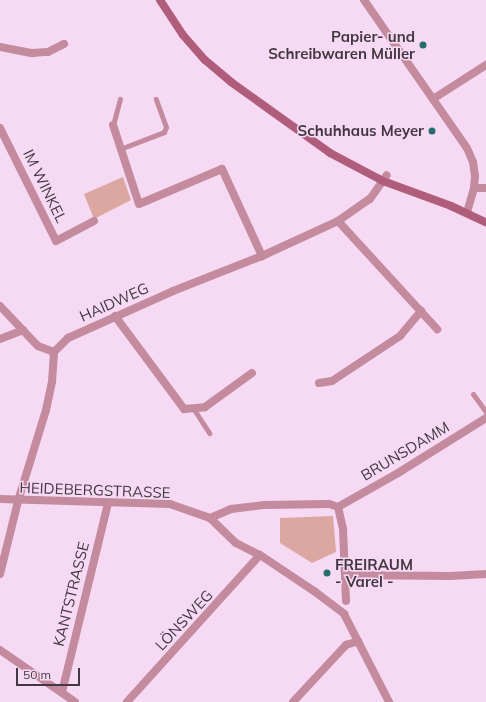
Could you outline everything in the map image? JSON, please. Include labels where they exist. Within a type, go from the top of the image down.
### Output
[{"type":"main road","points":[[160,0],[183,35],[205,60],[230,82],[330,153],[486,222]]},
{"type":"street","points":[[364,0],[467,148],[474,169],[474,188],[467,213]]},
{"type":"street","points":[[0,46],[32,53],[48,52],[64,44]]},
{"type":"street","points":[[433,99],[486,65]]},
{"type":"street","points":[[113,125],[139,204],[222,169],[262,256]]},
{"type":"street","name":"IM WINKEL","points":[[0,128],[56,241],[94,220]]},
{"type":"street","name":"HAIDWEG","points":[[54,352],[68,338],[116,316],[262,256],[338,221],[370,199],[385,178]]},
{"type":"street","points":[[474,188],[486,188]]},
{"type":"street","points":[[338,221],[437,328]]},
{"type":"street","points":[[0,306],[38,346],[54,352],[52,382],[46,410],[18,501],[0,574]]},
{"type":"street","points":[[319,383],[332,381],[400,336],[421,311]]},
{"type":"street","points":[[116,316],[184,409],[205,407],[252,373]]},
{"type":"street","points":[[0,339],[23,330]]},
{"type":"street","name":"BRUNSDAMM","points":[[338,507],[430,454],[486,415]]},
{"type":"street","name":"HEIDEBERGSTRASSE","points":[[0,499],[18,501],[170,504],[210,518],[236,543],[260,555],[334,605],[344,614],[389,702]]},
{"type":"street","name":"KANTSTRASSE","points":[[62,692],[108,503]]},
{"type":"street","points":[[210,518],[231,509],[266,505],[329,504],[338,507],[343,529],[346,601]]},
{"type":"street","name":"LÖNSWEG","points":[[128,702],[260,555]]},
{"type":"street","points":[[345,575],[450,576],[486,574]]},
{"type":"street","points":[[293,702],[346,645],[358,641]]},
{"type":"street","points":[[0,650],[75,702]]},
{"type":"lane","points":[[113,125],[120,99]]},
{"type":"lane","points":[[120,149],[164,132],[166,126],[156,99]]},
{"type":"lane","points":[[473,394],[486,415]]},
{"type":"lane","points":[[193,408],[209,433]]},
{"type":"shaded area","points":[[123,177],[131,200],[94,219],[84,194]]},
{"type":"shaded area","points":[[333,516],[336,552],[312,563],[280,543],[280,518]]},
{"type":"place","name":"Papier- und Schreibwaren Müller","points":[[423,45]]},
{"type":"place","name":"Schuhhaus Meyer","points":[[432,131]]},
{"type":"place","name":"FREIRAUM - Varel -","points":[[327,573]]}]
